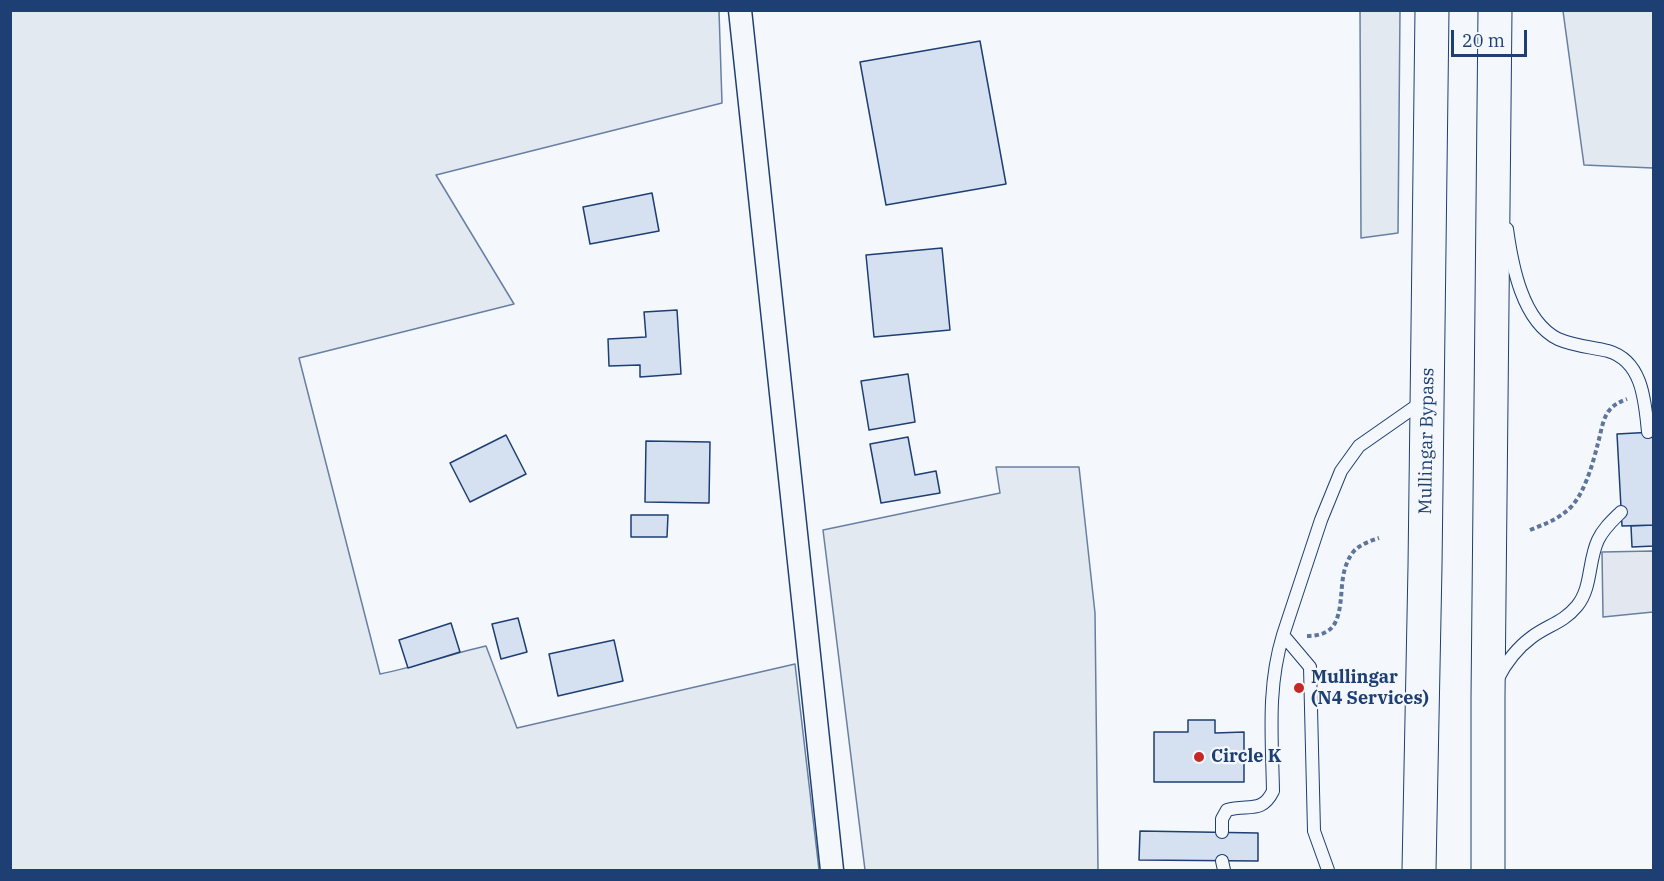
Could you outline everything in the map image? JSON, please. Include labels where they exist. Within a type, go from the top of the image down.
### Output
[{"type":"highway","name":"Mullingar Bypass","points":[[1419,870],[1432,10]]},
{"type":"highway","points":[[1488,870],[1495,10]]},
{"type":"street","points":[[740,10],[832,870]]},
{"type":"lane","points":[[1493,136],[1512,264],[1528,307],[1540,324],[1557,338],[1579,346],[1609,351],[1622,357],[1631,366],[1640,381],[1648,432]]},
{"type":"lane","points":[[1222,832],[1222,819],[1227,810],[1259,806],[1268,801],[1274,791],[1272,702],[1277,654],[1321,520],[1341,471],[1359,446],[1427,398]]},
{"type":"lane","points":[[1488,697],[1502,670],[1518,649],[1533,636],[1566,618],[1579,604],[1587,588],[1598,541],[1606,526],[1621,512]]},
{"type":"lane","points":[[1283,635],[1310,667],[1314,831],[1328,870]]},
{"type":"path","points":[[1530,530],[1551,522],[1571,507],[1584,485],[1594,459],[1603,422],[1609,411],[1618,403],[1629,398],[1644,397]]},
{"type":"path","points":[[1283,635],[1313,636],[1326,633],[1335,623],[1342,577],[1348,563],[1355,551],[1365,543],[1378,538]]},
{"type":"shaded area","points":[[10,11],[719,11],[722,103],[436,175],[514,304],[299,358],[380,674],[486,646],[517,728],[795,664],[819,870],[11,870]]},
{"type":"shaded area","points":[[1360,11],[1400,11],[1398,233],[1361,238]]},
{"type":"shaded area","points":[[1563,11],[1653,11],[1653,168],[1584,165]]},
{"type":"shaded area","points":[[996,467],[1079,467],[1095,613],[1098,870],[865,870],[823,530],[1000,493]]},
{"type":"shaded area","points":[[1653,551],[1653,612],[1603,617],[1602,552]]},
{"type":"building","points":[[980,41],[1006,184],[886,205],[860,62]]},
{"type":"building","points":[[652,193],[659,231],[590,244],[583,207]]},
{"type":"building","points":[[942,248],[950,330],[874,337],[866,255]]},
{"type":"building","points":[[677,310],[681,374],[640,377],[640,365],[609,366],[608,339],[646,337],[644,312]]},
{"type":"building","points":[[908,374],[915,422],[869,430],[861,381]]},
{"type":"building","points":[[1654,432],[1654,525],[1622,526],[1617,434]]},
{"type":"building","points":[[506,435],[526,474],[470,502],[450,463]]},
{"type":"building","points":[[908,437],[915,475],[936,471],[940,493],[881,503],[870,444]]},
{"type":"building","points":[[646,441],[710,442],[709,503],[645,502]]},
{"type":"building","points":[[631,515],[668,515],[667,537],[631,537]]},
{"type":"building","points":[[1654,525],[1654,546],[1632,547],[1631,526]]},
{"type":"building","points":[[518,618],[527,652],[501,659],[492,624]]},
{"type":"building","points":[[451,623],[460,652],[408,668],[399,640]]},
{"type":"building","points":[[614,640],[623,681],[558,696],[549,654]]},
{"type":"building","name":"Circle K","points":[[1188,720],[1215,720],[1215,733],[1244,732],[1244,782],[1154,782],[1154,732],[1188,732]]},
{"type":"building","points":[[1140,831],[1258,833],[1258,861],[1139,860]]},
{"type":"place","name":"Mullingar (N4 Services)","points":[[1299,688]]},
{"type":"place","name":"Circle K","points":[[1199,757]]}]
